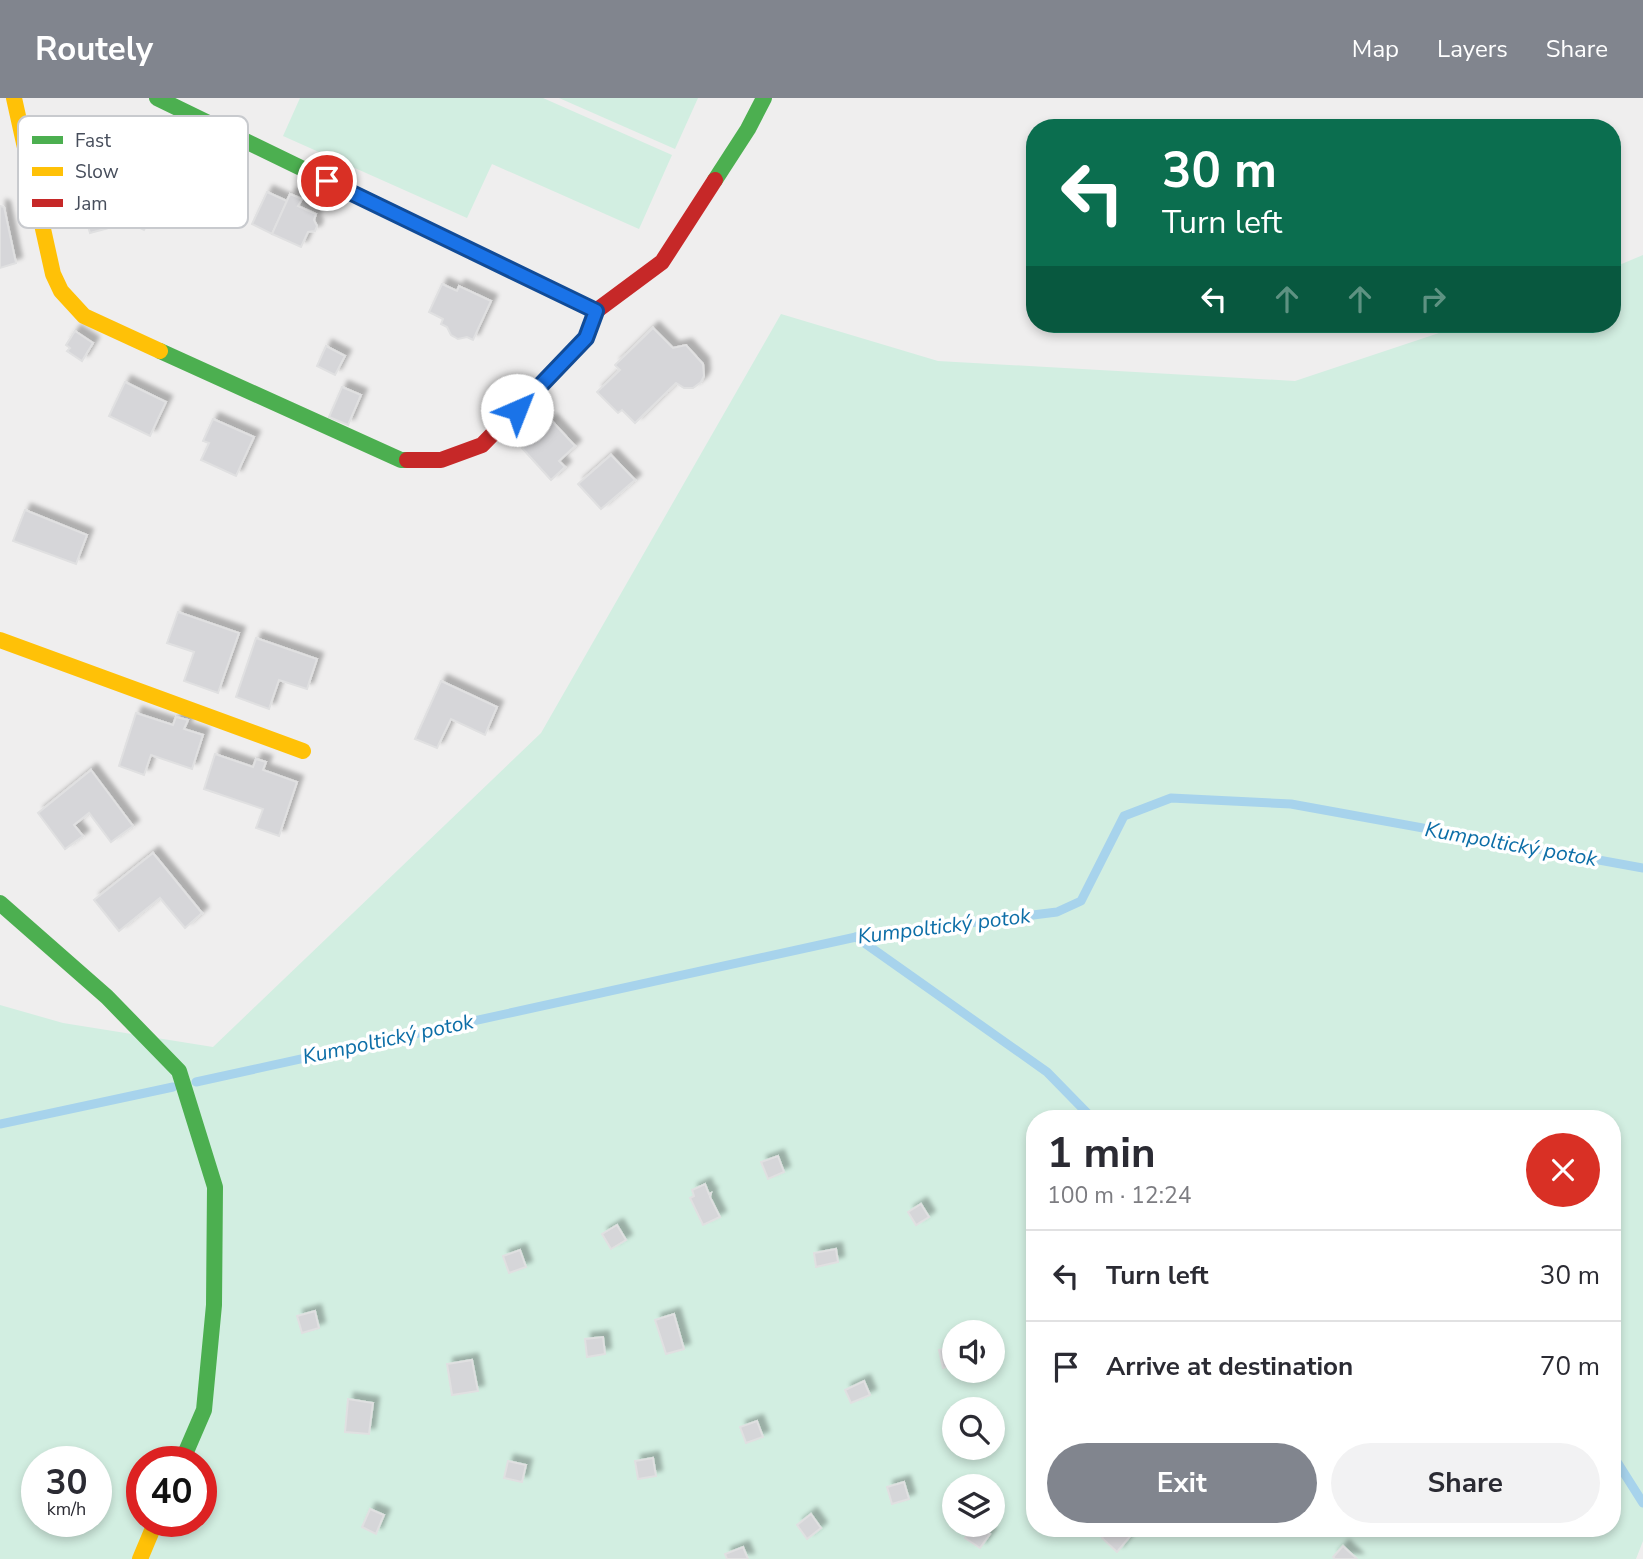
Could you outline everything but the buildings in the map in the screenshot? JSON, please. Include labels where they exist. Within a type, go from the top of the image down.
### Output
[{"type":"street","points":[[14,98],[18,116]]},
{"type":"street","points":[[156,98],[193,116]]},
{"type":"street","points":[[43,228],[53,274],[61,291],[84,316],[401,460],[442,460],[482,445],[586,338],[596,311],[662,262],[748,129],[764,98]]},
{"type":"street","points":[[248,143],[596,311]]},
{"type":"street","points":[[0,640],[303,751]]},
{"type":"street","points":[[0,903],[107,997],[178,1071],[215,1187],[214,1305],[204,1410],[188,1446]]},
{"type":"street","points":[[139,1559],[149,1537]]},
{"type":"green space","points":[[300,98],[543,98],[672,155],[639,229],[492,164],[467,218],[283,136]]},
{"type":"green space","points":[[559,98],[698,98],[675,149]]},
{"type":"green space","points":[[1643,255],[1643,1541],[1636,1559],[0,1559],[0,1005],[63,1023],[213,1047],[541,733],[781,314],[938,361],[1295,381],[1439,333],[1621,333],[1621,264]]},
{"type":"waterway","name":"Kumpoltický potok","points":[[196,1082],[856,937],[1057,912],[1081,901],[1124,816],[1171,798],[1291,804],[1643,868]]},
{"type":"waterway","points":[[856,937],[1047,1072],[1084,1110]]},
{"type":"waterway","name":"Kumpoltický potok","points":[[0,1124],[173,1087]]},
{"type":"waterway","points":[[1621,1468],[1643,1503]]},
{"type":"traffic: fast","points":[[157,98],[194,116]]},
{"type":"traffic: fast","points":[[715,180],[748,129],[764,98]]},
{"type":"traffic: fast","points":[[248,142],[503,266]]},
{"type":"traffic: fast","points":[[160,351],[401,460],[407,460]]},
{"type":"traffic: fast","points":[[0,903],[107,997],[179,1071],[215,1187],[214,1305],[204,1410],[188,1446]]},
{"type":"traffic: slow","points":[[14,98],[18,116]]},
{"type":"traffic: slow","points":[[43,228],[53,274],[61,291],[84,316],[160,351]]},
{"type":"traffic: slow","points":[[503,266],[596,311]]},
{"type":"traffic: slow","points":[[0,640],[303,751]]},
{"type":"traffic: slow","points":[[140,1559],[149,1537]]},
{"type":"traffic: jam","points":[[407,460],[441,460],[482,445],[586,338],[596,311],[662,262],[715,180]]},
{"type":"route","points":[[327,181],[596,311],[586,338],[517,410]]}]
